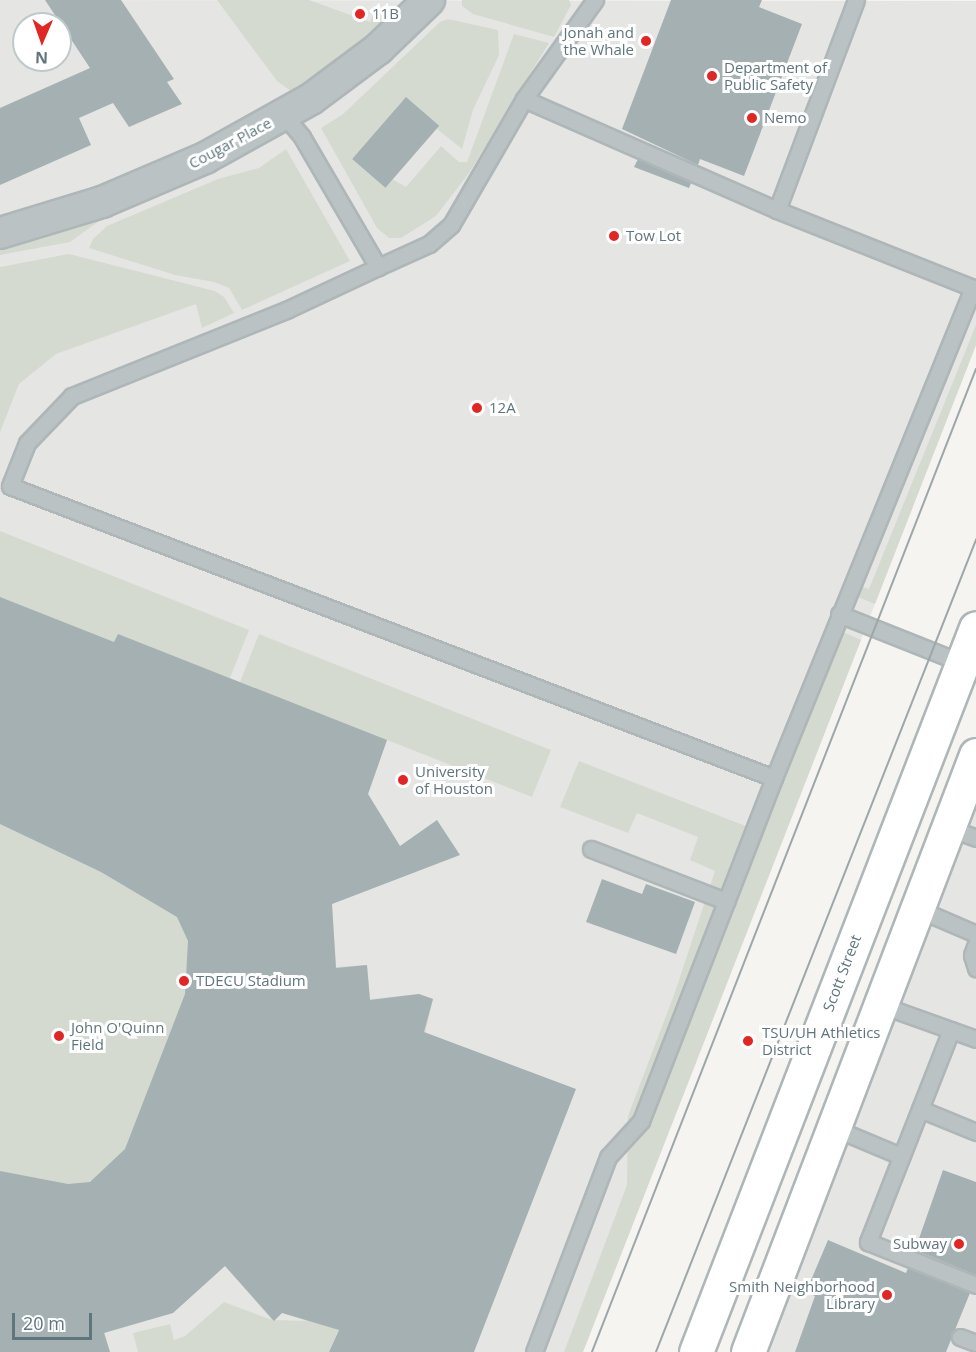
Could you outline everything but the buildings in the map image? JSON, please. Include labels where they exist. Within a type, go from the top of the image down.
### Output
[{"type":"main road","name":"Scott Street","points":[[696,1352],[837,987],[969,665],[976,628]]},
{"type":"main road","points":[[748,1352],[918,909],[963,833],[976,755]]},
{"type":"main road","points":[[837,987],[881,1005]]},
{"type":"street","name":"Cougar Place","points":[[0,233],[154,182],[283,114],[360,63],[429,0]]},
{"type":"lane","points":[[595,0],[525,99],[451,225],[429,244],[286,310],[72,396],[27,443],[10,486],[774,778]]},
{"type":"lane","points":[[777,210],[856,0]]},
{"type":"lane","points":[[525,99],[777,210],[973,288],[774,778],[641,1121],[608,1157],[534,1352]]},
{"type":"lane","points":[[283,114],[302,137],[378,267]]},
{"type":"lane","points":[[840,614],[969,665]]},
{"type":"lane","points":[[591,849],[726,901]]},
{"type":"lane","points":[[918,909],[976,934]]},
{"type":"lane","points":[[976,944],[972,955],[976,968]]},
{"type":"lane","points":[[881,1005],[976,1039]]},
{"type":"lane","points":[[951,1030],[868,1242],[976,1285]]},
{"type":"lane","points":[[920,1109],[976,1132]]},
{"type":"lane","points":[[834,1128],[901,1156]]},
{"type":"lane","points":[[960,1336],[976,1343]]},
{"type":"shaded area","name":"University of Houston","points":[[0,0],[976,1],[976,345],[583,1352],[0,1352]]},
{"type":"shaded area","points":[[217,0],[309,0],[370,22],[377,6],[391,13],[357,47],[291,91],[277,81]]},
{"type":"shaded area","points":[[462,0],[569,0],[571,5],[554,37],[473,14],[462,6]]},
{"type":"shaded area","points":[[448,19],[498,30],[499,55],[473,110],[462,149],[402,101],[357,159],[406,187],[441,146],[459,162],[467,162],[514,34],[549,43],[469,173],[436,216],[401,238],[389,238],[377,228],[321,128],[343,114],[440,22]]},
{"type":"shaded area","points":[[286,149],[350,261],[242,310],[229,288],[214,282],[175,275],[89,248],[93,239],[107,226],[218,179],[259,168]]},
{"type":"shaded area","points":[[106,216],[70,242],[0,255],[0,248]]},
{"type":"shaded area","points":[[69,254],[215,291],[224,297],[234,313],[202,328],[196,304],[56,354],[19,384],[0,432],[0,267]]},
{"type":"shaded area","points":[[976,325],[976,345],[875,604],[858,597],[862,587],[869,589]]},
{"type":"shaded area","name":"TDECU Stadium","points":[[0,531],[249,630],[230,678],[240,682],[259,634],[551,750],[532,797],[387,740],[368,794],[415,872],[332,904],[336,967],[367,965],[370,999],[419,994],[433,999],[377,1243],[329,1352],[138,1352],[133,1333],[170,1324],[174,1340],[185,1336],[224,1302],[272,1320],[225,1266],[173,1313],[104,1331],[110,1352],[0,1352]],"holes":[[[313,1285],[310,1321],[274,1320]]]},
{"type":"shaded area","points":[[843,632],[861,640],[583,1352],[564,1352],[627,1185],[628,1116],[675,992],[715,871],[690,860],[698,837],[637,813],[628,833],[560,807],[579,761],[761,832]]},
{"type":"shaded area","points":[[976,797],[976,1352],[761,1352]]},
{"type":"tram line","points":[[592,1352],[976,369]]},
{"type":"tram line","points":[[656,1352],[976,540]]},
{"type":"place","name":"11B","points":[[360,14]]},
{"type":"place","name":"Jonah and the Whale","points":[[646,41]]},
{"type":"place","name":"Department of Public Safety","points":[[712,76]]},
{"type":"place","name":"Nemo","points":[[752,118]]},
{"type":"place","name":"Tow Lot","points":[[614,236]]},
{"type":"place","name":"12A","points":[[477,408]]},
{"type":"place","name":"University of Houston","points":[[403,780]]},
{"type":"place","name":"TDECU Stadium","points":[[184,981]]},
{"type":"place","name":"John O'Quinn Field","points":[[59,1036]]},
{"type":"place","name":"TSU/UH Athletics District","points":[[748,1041]]},
{"type":"place","name":"Subway","points":[[959,1244]]},
{"type":"place","name":"Smith Neighborhood Library","points":[[887,1295]]}]
